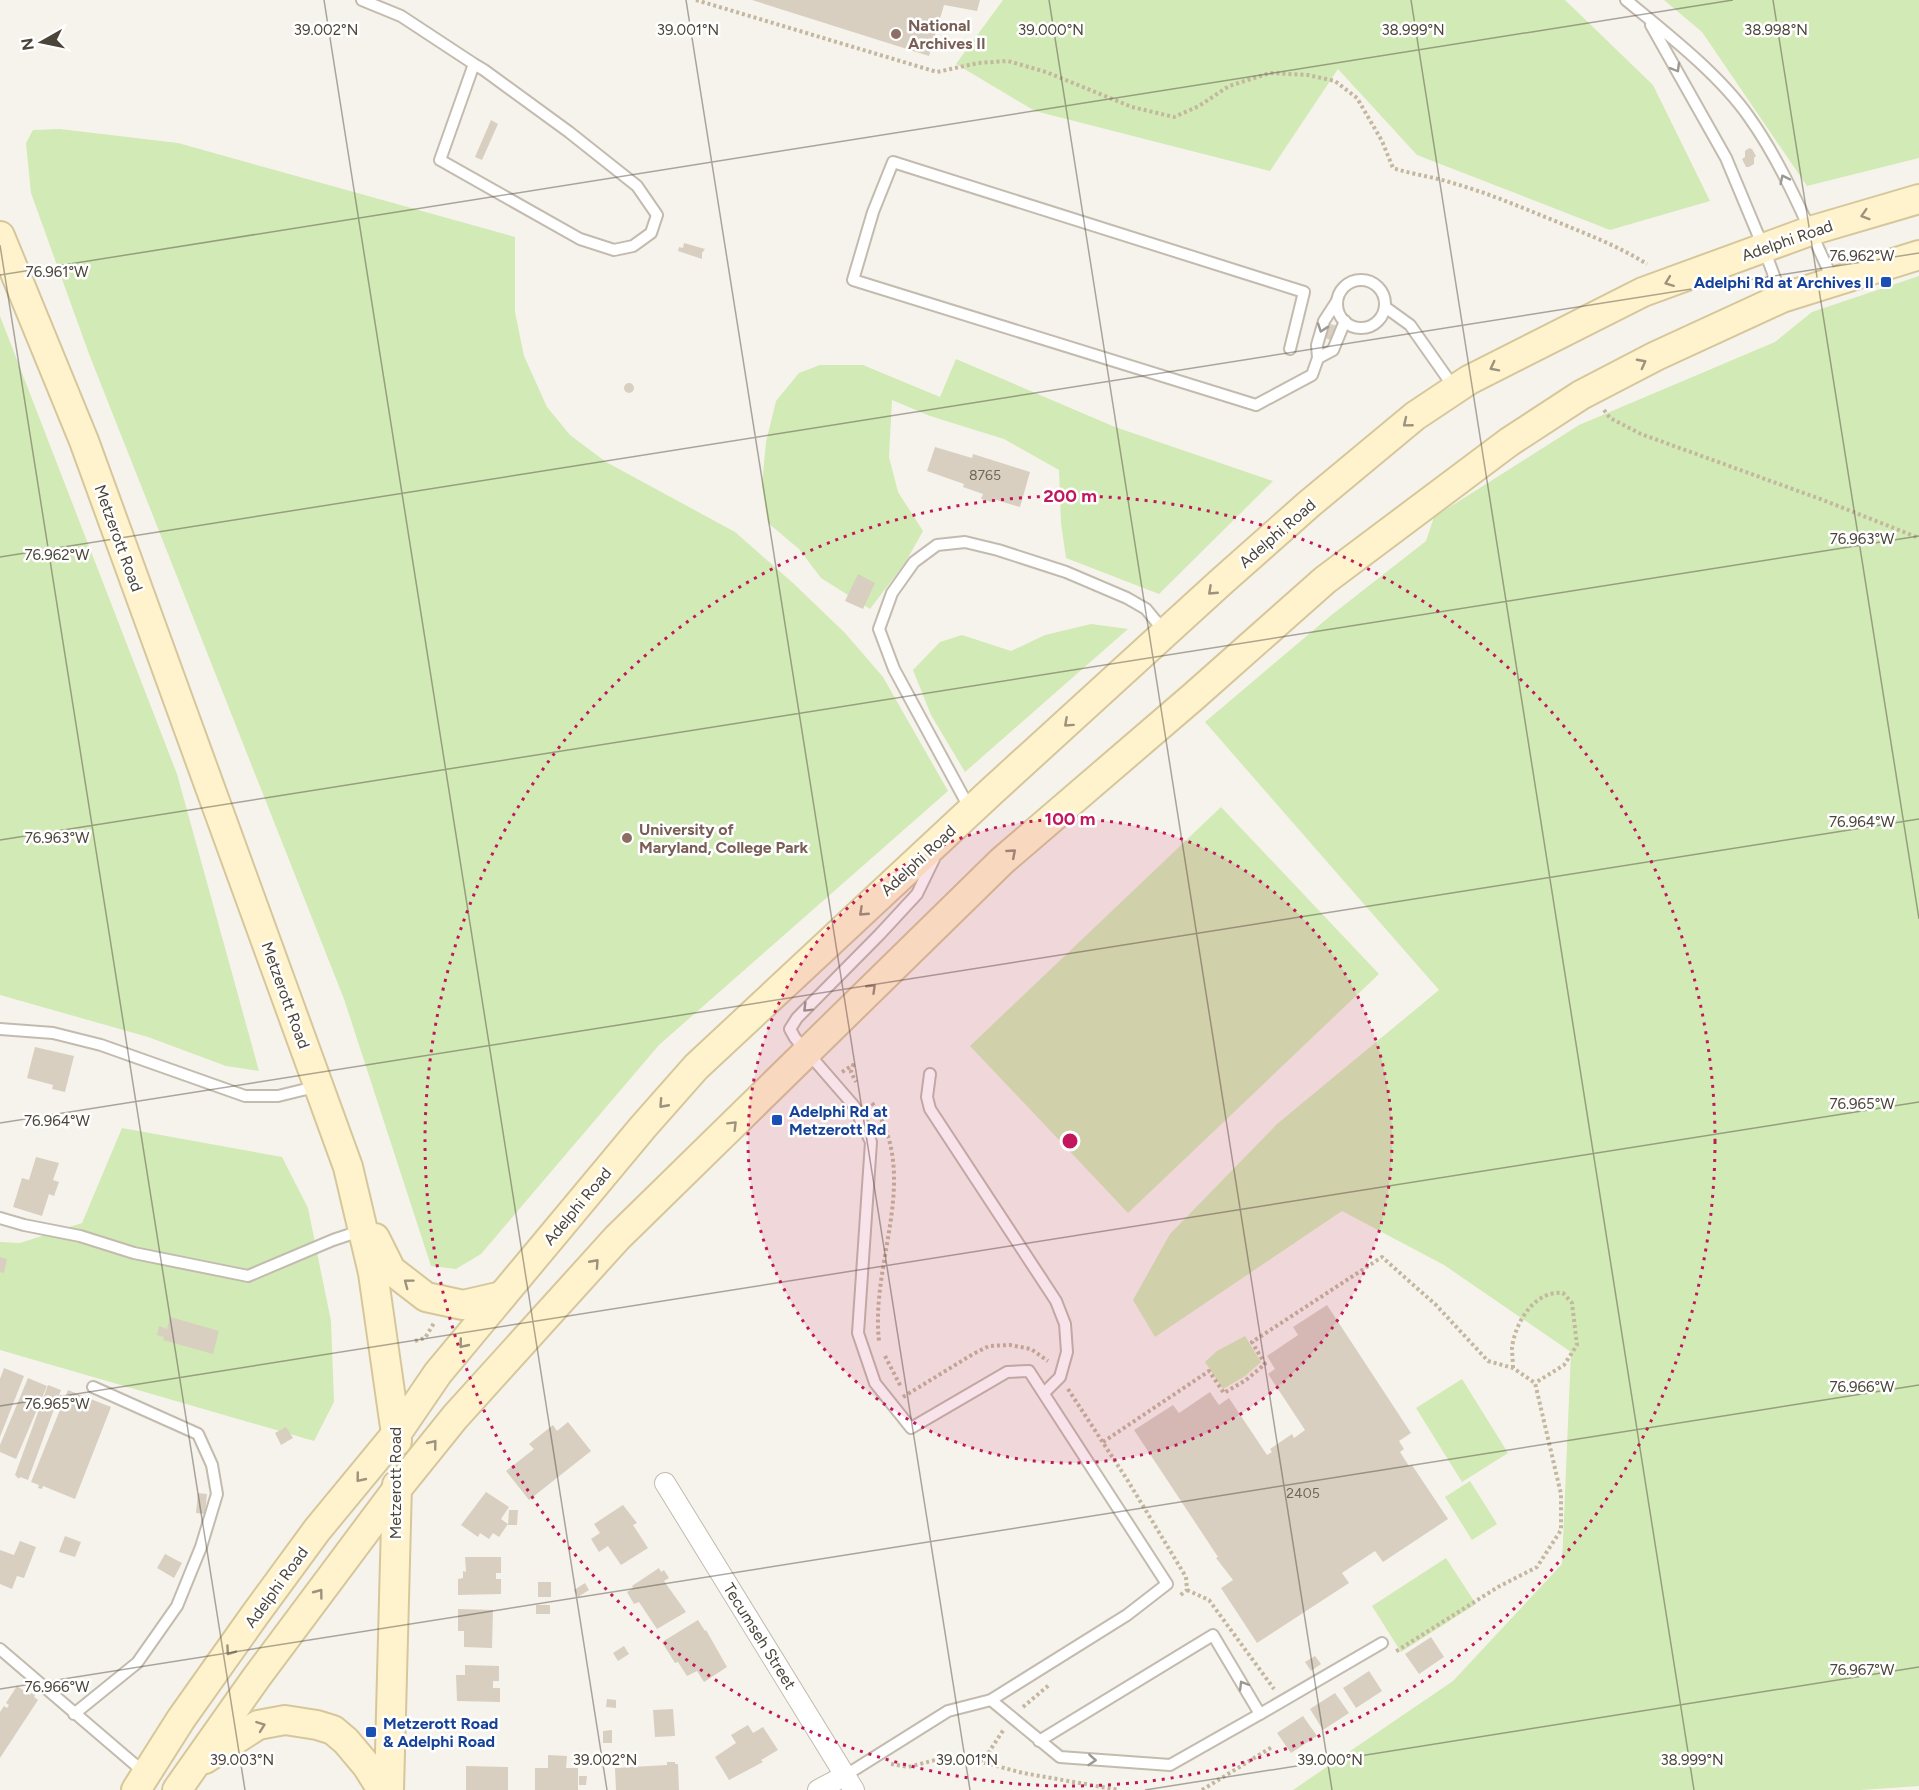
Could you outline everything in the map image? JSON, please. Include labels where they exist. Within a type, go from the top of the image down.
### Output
[{"type":"main road","name":"Adelphi Road","points":[[141,1782],[181,1719],[261,1607],[317,1530],[397,1433],[438,1373],[643,1127],[696,1067],[971,810],[1309,504],[1415,416],[1469,380],[1564,331],[1643,292],[1673,280],[1810,231],[1919,199]]},
{"type":"main road","name":"Metzerott Road","points":[[0,236],[84,441],[348,1167],[373,1274],[397,1433],[389,1790]]},
{"type":"main road","points":[[185,1779],[256,1678],[397,1489],[455,1417],[617,1238],[1002,861],[1325,580],[1509,442],[1590,390],[1656,356],[1782,298],[1919,255]]},
{"type":"main road","points":[[356,1200],[392,1270],[426,1296],[463,1305],[502,1296]]},
{"type":"main road","points":[[185,1779],[258,1725],[285,1720],[333,1730],[346,1741],[382,1790]]},
{"type":"street","name":"Tecumseh Street","points":[[665,1483],[853,1777]]},
{"type":"street","points":[[818,1790],[853,1777]]},
{"type":"lane","points":[[362,0],[400,16],[474,64],[569,132],[637,186],[657,215],[651,233],[633,246],[614,250],[591,243],[440,160],[474,64]]},
{"type":"lane","points":[[1626,0],[1704,68],[1748,115],[1769,148],[1834,282]]},
{"type":"lane","points":[[1647,17],[1726,158],[1782,298]]},
{"type":"lane","points":[[1290,349],[1304,292],[893,162],[873,212],[853,280],[1256,405],[1312,375],[1318,358],[1317,345],[1324,321],[1340,292],[1347,285],[1355,280],[1373,283],[1380,289],[1385,307],[1378,322],[1367,328],[1355,327],[1345,321],[1338,310],[1337,301]]},
{"type":"lane","points":[[1385,307],[1410,325],[1455,389]]},
{"type":"lane","points":[[1318,358],[1333,350],[1345,321]]},
{"type":"lane","points":[[971,810],[894,669],[879,629],[892,593],[914,562],[937,545],[965,542],[998,550],[1066,572],[1127,598],[1146,609],[1166,634]]},
{"type":"lane","points":[[853,1777],[948,1712],[991,1700],[1127,1615],[1167,1584],[1029,1371],[1007,1372],[910,1428],[875,1383],[858,1333],[871,1142],[854,1106],[795,1038],[790,1029],[797,1018],[916,894],[947,833]]},
{"type":"lane","points":[[0,1029],[53,1033],[101,1045],[245,1095],[278,1096],[319,1086]]},
{"type":"lane","points":[[930,1074],[927,1097],[930,1109],[1056,1301],[1065,1324],[1066,1352],[1060,1377],[1044,1393]]},
{"type":"lane","points":[[0,1218],[80,1236],[134,1253],[248,1276],[333,1240],[363,1230]]},
{"type":"lane","points":[[74,1714],[137,1663],[177,1606],[201,1547],[217,1494],[212,1465],[198,1434],[93,1387]]},
{"type":"lane","points":[[1039,1741],[1213,1635],[1260,1714]]},
{"type":"lane","points":[[991,1700],[1011,1719],[1060,1757],[1170,1765],[1382,1643]]},
{"type":"lane","points":[[0,1649],[74,1714],[141,1782]]},
{"type":"path","points":[[696,0],[937,72],[978,63],[1008,61],[1046,72],[1132,107],[1174,117],[1199,106],[1229,86],[1270,73],[1308,75],[1335,81],[1357,98],[1382,141],[1393,168],[1454,183],[1512,203],[1631,254],[1673,280]]},
{"type":"path","points":[[1590,390],[1610,418],[1641,434],[1823,500],[1919,538]]},
{"type":"path","points":[[1103,1442],[1209,1371],[1224,1393],[1246,1380],[1264,1364],[1252,1342],[1382,1257],[1436,1305],[1488,1360],[1513,1368],[1535,1383],[1562,1494],[1561,1530],[1537,1567],[1498,1587],[1395,1653],[1387,1639],[1382,1643]]},
{"type":"path","points":[[1513,1368],[1512,1348],[1518,1327],[1533,1304],[1551,1292],[1563,1293],[1572,1303],[1577,1345],[1564,1365],[1535,1383]]},
{"type":"path","points":[[415,1341],[425,1338],[440,1315]]},
{"type":"path","points":[[425,1338],[427,1344]]},
{"type":"path","points":[[892,1403],[973,1353],[989,1346],[1010,1345],[1031,1349],[1049,1361],[1103,1442],[1186,1577],[1187,1590]]},
{"type":"path","points":[[1177,1597],[1187,1590]]},
{"type":"path","points":[[1187,1590],[1209,1600],[1283,1701]]},
{"type":"path","points":[[980,1762],[1011,1719],[1037,1694],[1055,1681]]},
{"type":"path","points":[[1202,1790],[1272,1747]]},
{"type":"path","points":[[853,1777],[869,1777],[890,1764],[908,1767],[955,1755],[1023,1773],[1119,1790]]},
{"type":"green space","points":[[1003,0],[1565,0],[1653,85],[1710,201],[1610,230],[1417,155],[1338,69],[1270,171],[1035,111],[956,64]]},
{"type":"green space","points":[[1664,0],[1919,0],[1919,158],[1807,186],[1702,32]]},
{"type":"green space","name":"University of Maryland, College Park","points":[[60,129],[178,143],[515,237],[515,312],[524,356],[547,407],[570,435],[606,462],[735,532],[793,583],[845,633],[883,677],[948,791],[659,1045],[481,1254],[456,1269],[431,1266],[344,999],[89,354],[31,193],[26,143],[33,130]]},
{"type":"green space","points":[[1919,276],[1919,1786],[1861,1790],[1293,1790],[1453,1681],[1562,1564],[1571,1352],[1444,1265],[1342,1211],[1155,1337],[1133,1300],[1170,1234],[1277,1124],[1439,990],[1205,722],[1329,617],[1426,541],[1434,517],[1579,425],[1775,342],[1812,312]]},
{"type":"green space","points":[[0,316],[177,774],[259,1071],[226,1066],[148,1037],[0,995]]},
{"type":"green space","points":[[956,359],[1115,427],[1273,481],[1159,594],[1066,558],[1061,523],[1059,470],[1004,439],[930,416],[892,400],[889,457],[898,492],[923,531],[905,563],[870,609],[821,578],[799,549],[768,523],[762,485],[766,442],[776,401],[799,373],[820,365],[863,365],[940,397]]},
{"type":"green space","points":[[1091,624],[1128,629],[965,772],[931,715],[913,670],[940,642],[962,635],[1011,651],[1045,635]]},
{"type":"green space","points":[[1221,807],[1379,974],[1128,1213],[970,1046]]},
{"type":"green space","points":[[122,1128],[282,1157],[308,1208],[331,1321],[334,1402],[314,1441],[0,1350],[0,1242],[20,1243],[82,1223]]},
{"type":"green space","points":[[1245,1336],[1261,1362],[1245,1376],[1223,1389],[1205,1362],[1217,1351]]},
{"type":"green space","points":[[1462,1379],[1508,1453],[1462,1482],[1416,1408]]},
{"type":"green space","points":[[1470,1481],[1497,1524],[1472,1540],[1445,1497]]},
{"type":"green space","points":[[1446,1558],[1476,1604],[1401,1652],[1372,1606]]},
{"type":"building","name":"National Archives II","points":[[752,0],[980,0],[977,11],[944,5],[929,56]]},
{"type":"building","points":[[491,120],[498,124],[482,160],[475,157]]},
{"type":"building","points":[[1749,148],[1756,156],[1754,164],[1746,167],[1742,159]]},
{"type":"building","points":[[684,243],[705,249],[702,259],[678,251],[679,247],[683,248]]},
{"type":"building","points":[[1330,324],[1338,326],[1333,341],[1325,338]]},
{"type":"building","points":[[629,383],[633,384],[633,392],[629,393],[625,392],[624,388],[625,384]]},
{"type":"building","points":[[935,447],[972,458],[973,454],[1030,472],[1020,507],[993,499],[992,502],[981,499],[983,494],[963,487],[964,484],[927,471]]},
{"type":"building","points":[[858,574],[875,583],[863,609],[845,601]]},
{"type":"building","points":[[35,1047],[74,1056],[65,1092],[52,1089],[53,1085],[27,1078]]},
{"type":"building","points":[[36,1157],[59,1163],[53,1180],[59,1182],[54,1196],[49,1194],[42,1216],[13,1207],[22,1178],[29,1180]]},
{"type":"building","points":[[0,1257],[7,1259],[4,1273],[0,1272]]},
{"type":"building","points":[[1327,1305],[1411,1433],[1399,1441],[1404,1449],[1400,1452],[1409,1466],[1412,1465],[1448,1519],[1383,1562],[1375,1551],[1342,1573],[1349,1583],[1257,1643],[1221,1588],[1233,1580],[1216,1558],[1218,1557],[1134,1430],[1173,1405],[1179,1413],[1210,1392],[1219,1405],[1229,1398],[1267,1455],[1272,1452],[1270,1449],[1292,1434],[1294,1438],[1305,1430],[1268,1374],[1275,1369],[1267,1356],[1298,1335],[1293,1327]]},
{"type":"building","points":[[170,1317],[219,1331],[213,1354],[163,1340],[164,1337],[157,1335],[159,1326],[167,1329]]},
{"type":"building","points":[[4,1368],[24,1376],[0,1437],[0,1379]]},
{"type":"building","points":[[28,1378],[47,1386],[16,1459],[0,1452],[0,1445]]},
{"type":"building","points":[[48,1385],[61,1390],[28,1480],[20,1477],[19,1479],[15,1475]]},
{"type":"building","points":[[68,1390],[111,1407],[75,1499],[43,1486],[42,1489],[38,1488],[39,1485],[31,1482]]},
{"type":"building","points":[[568,1422],[591,1451],[529,1500],[506,1471],[534,1449],[529,1444],[553,1425],[557,1431]]},
{"type":"building","points":[[286,1427],[293,1438],[281,1445],[275,1433]]},
{"type":"building","points":[[486,1492],[509,1507],[501,1519],[508,1524],[499,1537],[493,1533],[489,1539],[480,1533],[478,1537],[461,1525]]},
{"type":"building","points":[[198,1493],[207,1494],[205,1514],[196,1513]]},
{"type":"building","points":[[623,1505],[637,1523],[633,1525],[648,1548],[621,1565],[608,1546],[599,1552],[591,1539],[600,1533],[594,1524]]},
{"type":"building","points":[[509,1510],[518,1510],[517,1525],[508,1525]]},
{"type":"building","points":[[65,1536],[81,1542],[75,1557],[59,1552]]},
{"type":"building","points":[[20,1541],[36,1547],[24,1578],[17,1576],[12,1589],[0,1584],[0,1550],[14,1555]]},
{"type":"building","points":[[165,1554],[182,1563],[174,1578],[157,1568]]},
{"type":"building","points":[[465,1557],[501,1557],[501,1573],[496,1573],[496,1579],[501,1579],[501,1594],[458,1595],[458,1579],[463,1578],[463,1571],[466,1572]]},
{"type":"building","points":[[659,1568],[661,1572],[664,1570],[669,1578],[664,1581],[686,1612],[657,1629],[639,1602],[634,1604],[627,1592]]},
{"type":"building","points":[[538,1582],[551,1582],[551,1597],[538,1597]]},
{"type":"building","points":[[585,1583],[589,1590],[578,1597],[574,1590]]},
{"type":"building","points":[[536,1605],[550,1605],[550,1614],[536,1614]]},
{"type":"building","points":[[458,1609],[493,1610],[492,1648],[464,1647],[464,1631],[458,1631]]},
{"type":"building","points":[[698,1620],[727,1667],[704,1682],[697,1671],[687,1676],[678,1662],[675,1663],[662,1642]]},
{"type":"building","points":[[1431,1637],[1444,1657],[1419,1674],[1405,1654]]},
{"type":"building","points":[[624,1646],[629,1654],[618,1661],[613,1653]]},
{"type":"building","points":[[1315,1656],[1321,1664],[1311,1671],[1305,1662]]},
{"type":"building","points":[[465,1665],[499,1666],[499,1681],[493,1681],[493,1688],[500,1688],[500,1702],[457,1701],[456,1675],[465,1675]]},
{"type":"building","points":[[1369,1671],[1382,1691],[1356,1708],[1343,1688]]},
{"type":"building","points":[[17,1686],[30,1695],[31,1693],[35,1695],[34,1697],[38,1700],[0,1758],[0,1712],[4,1706],[7,1708],[9,1705],[6,1703]]},
{"type":"building","points":[[1335,1693],[1349,1713],[1323,1730],[1310,1709]]},
{"type":"building","points":[[607,1699],[616,1700],[616,1708],[606,1707]]},
{"type":"building","points":[[673,1709],[675,1736],[655,1737],[653,1710]]},
{"type":"building","points":[[1303,1716],[1317,1736],[1291,1753],[1277,1733]]},
{"type":"building","points":[[748,1725],[753,1733],[763,1727],[778,1750],[761,1760],[763,1762],[729,1780],[715,1757],[736,1743],[731,1735]]},
{"type":"building","points":[[612,1730],[612,1743],[603,1743],[603,1731]]},
{"type":"building","points":[[548,1755],[567,1756],[566,1768],[578,1768],[578,1790],[535,1790],[535,1768],[548,1768]]},
{"type":"building","points":[[667,1762],[678,1764],[679,1790],[616,1790],[615,1768],[667,1765]]},
{"type":"building","points":[[466,1766],[508,1767],[508,1790],[466,1790]]},
{"type":"building","points":[[579,1776],[587,1776],[586,1785],[579,1785]]},
{"type":"place","name":"National Archives II","points":[[896,34]]},
{"type":"place","name":"Adelphi Rd at Archives II","points":[[1886,282]]},
{"type":"place","name":"University of Maryland, College Park","points":[[627,838]]},
{"type":"place","name":"Adelphi Rd at Metzerott Rd","points":[[777,1120]]},
{"type":"place","name":"Metzerott Road & Adelphi Road","points":[[371,1732]]}]
